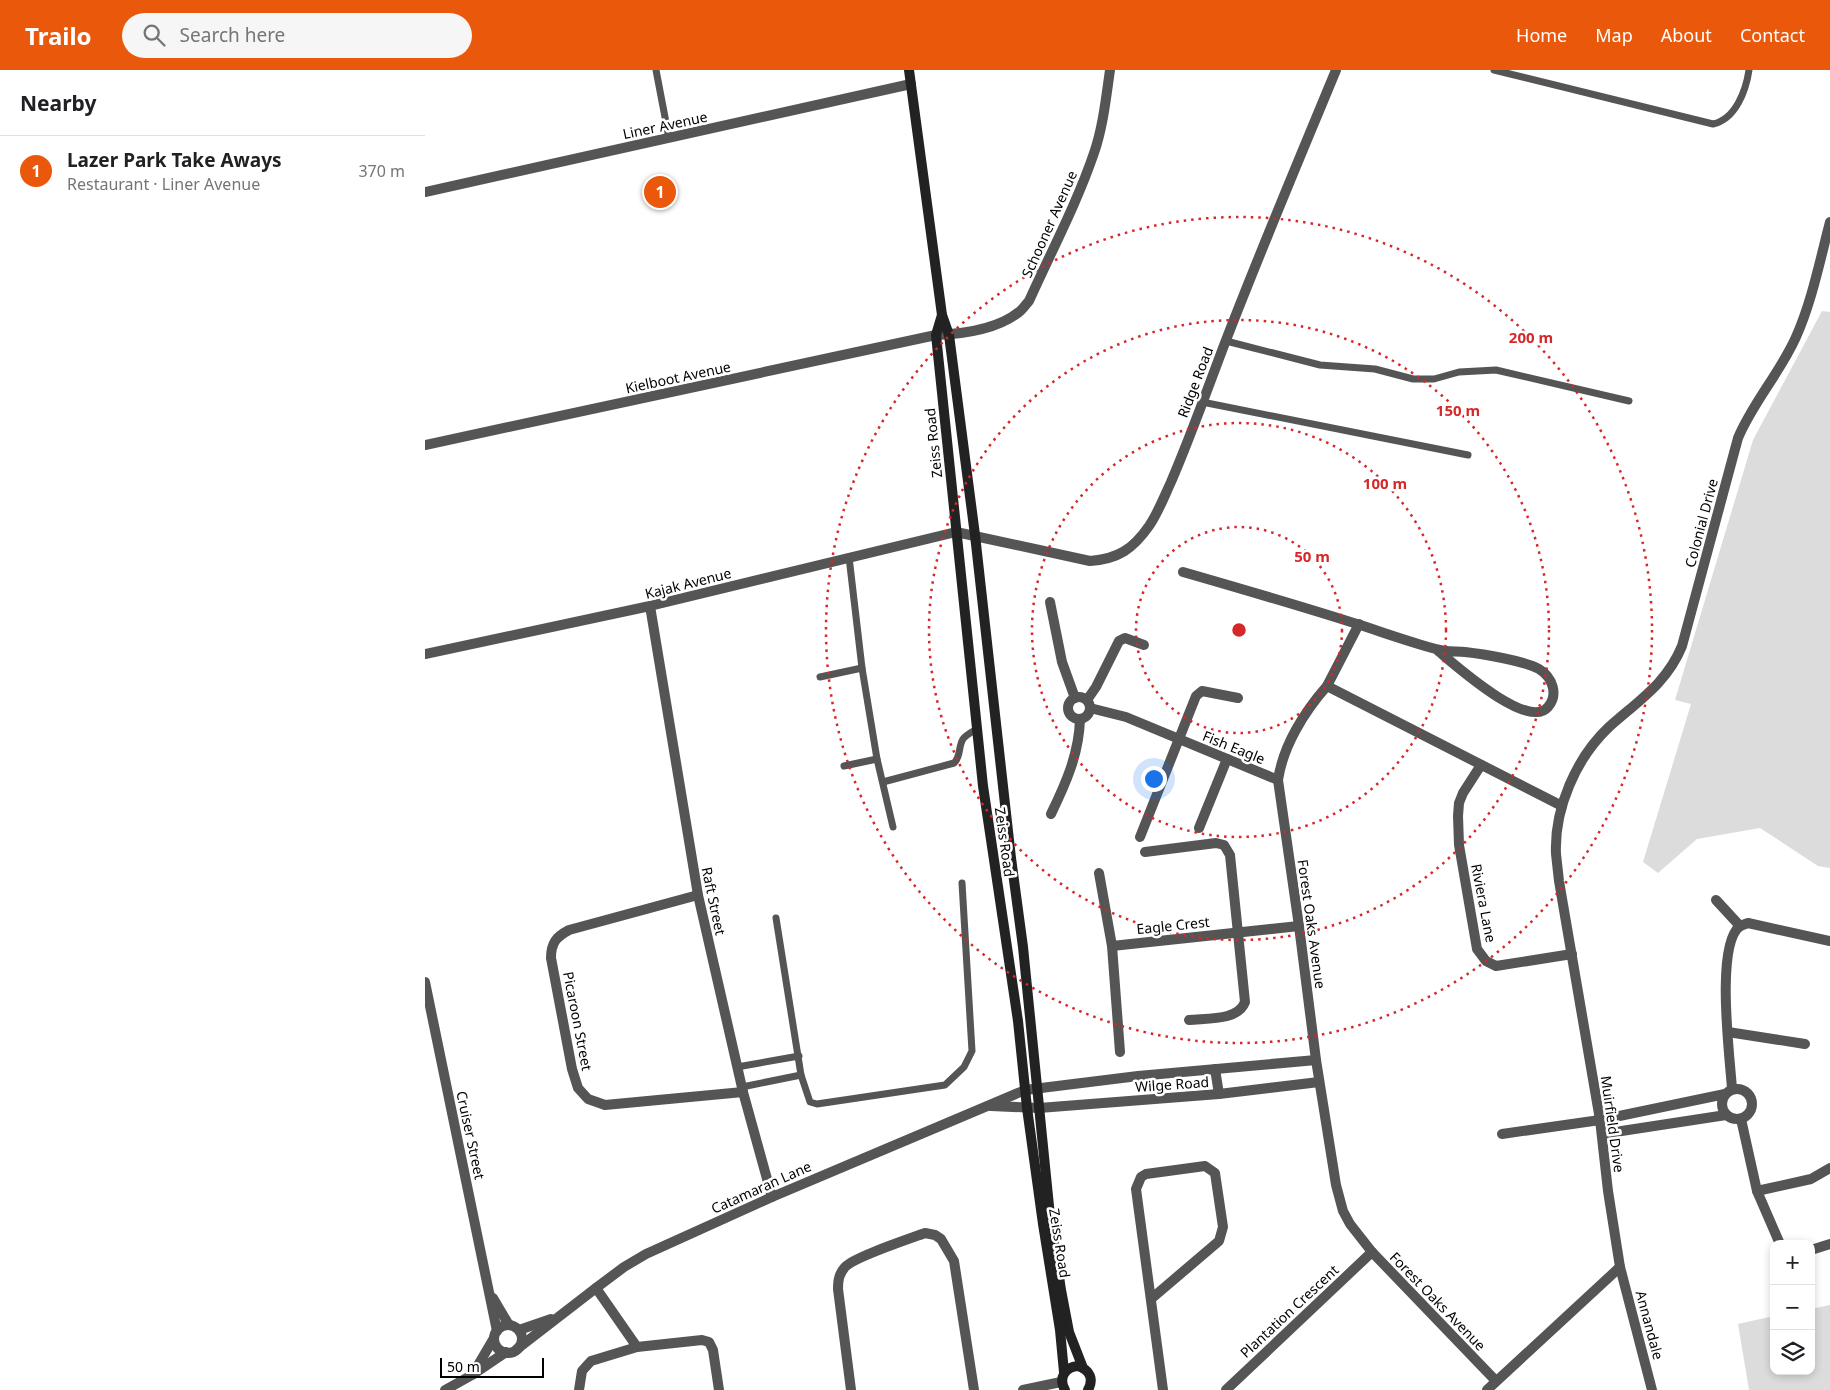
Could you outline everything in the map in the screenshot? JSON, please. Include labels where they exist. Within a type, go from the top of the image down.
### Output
[{"type":"street","name":"Zeiss Road","points":[[909,70],[942,315],[949,335],[975,535],[1011,858],[1023,947],[1050,1216],[1069,1332],[1083,1368],[1087,1370],[1091,1380],[1088,1390]]},
{"type":"street","name":"Schooner Avenue","points":[[936,336],[985,328],[1007,320],[1019,312],[1029,301],[1095,152],[1101,130],[1110,70]]},
{"type":"street","name":"Ridge Road","points":[[955,532],[1090,561],[1105,560],[1117,556],[1140,538],[1151,524],[1179,462],[1336,70]]},
{"type":"street","name":"Liner Avenue","points":[[425,192],[911,84]]},
{"type":"street","name":"Colonial Drive","points":[[1562,806],[1581,762],[1593,745],[1608,728],[1657,685],[1677,660],[1738,438],[1746,420],[1796,337],[1806,310],[1830,222]]},
{"type":"street","name":"Zeiss Road","points":[[942,315],[936,336],[984,796],[1018,1021],[1027,1108],[1060,1330],[1064,1381]]},
{"type":"street","name":"Kielboot Avenue","points":[[425,445],[936,336]]},
{"type":"street","name":"Kajak Avenue","points":[[425,654],[649,606],[955,532]]},
{"type":"street","points":[[1183,572],[1359,624],[1437,650],[1481,655],[1526,664],[1537,668],[1552,681],[1551,703],[1546,710],[1541,712],[1533,713],[1524,710],[1479,684],[1437,650]]},
{"type":"street","points":[[1049,602],[1062,662],[1075,698]]},
{"type":"street","name":"Raft Street","points":[[649,606],[698,896],[737,1067],[772,1197]]},
{"type":"street","name":"Forest Oaks Avenue","points":[[1359,624],[1327,686],[1307,710],[1282,761],[1278,780],[1319,1082],[1339,1199],[1350,1224],[1361,1240],[1496,1381]]},
{"type":"street","points":[[1075,698],[1069,708],[1072,716],[1080,719],[1087,716],[1089,704],[1096,687],[1119,641],[1125,638],[1144,645]]},
{"type":"street","points":[[1327,686],[1562,806]]},
{"type":"street","name":"Fish Eagle","points":[[1140,836],[1197,696],[1202,691],[1238,698]]},
{"type":"street","points":[[1075,698],[1083,698],[1089,704]]},
{"type":"street","name":"Fish Eagle","points":[[1089,704],[1278,780]]},
{"type":"street","points":[[1051,814],[1074,761],[1080,719]]},
{"type":"street","points":[[1199,828],[1227,759]]},
{"type":"street","name":"Riviera Lane","points":[[1481,765],[1463,793],[1459,803],[1458,816],[1459,845],[1477,949],[1486,961],[1496,966],[1572,954]]},
{"type":"street","name":"Muirfield Drive","points":[[1562,806],[1556,852],[1562,900],[1600,1120],[1608,1191],[1620,1267]]},
{"type":"street","points":[[1145,852],[1216,842],[1224,845],[1230,855],[1245,1002],[1242,1008],[1233,1014],[1189,1020]]},
{"type":"street","points":[[1099,873],[1112,946],[1120,1052]]},
{"type":"street","name":"Picaroon Street","points":[[698,896],[569,930],[555,940],[551,948],[551,958],[572,1069],[578,1088],[588,1099],[605,1105],[743,1090]]},
{"type":"street","points":[[1716,900],[1740,926]]},
{"type":"street","points":[[1502,1134],[1600,1120],[1728,1092],[1743,1090],[1751,1097],[1752,1107],[1741,1119],[1733,1119],[1726,1115],[1721,1105],[1728,1092],[1728,1032],[1725,992],[1730,948],[1734,932],[1740,926],[1748,923],[1830,941]]},
{"type":"street","name":"Eagle Crest","points":[[1112,946],[1299,926]]},
{"type":"street","name":"Cruiser Street","points":[[425,982],[490,1293],[495,1334]]},
{"type":"street","points":[[1728,1032],[1805,1044]]},
{"type":"street","name":"Wilge Road","points":[[1025,1090],[1316,1060]]},
{"type":"street","points":[[1215,1069],[1219,1094]]},
{"type":"street","name":"Wilge Road","points":[[1027,1108],[1219,1094],[1319,1082]]},
{"type":"street","name":"Catamaran Lane","points":[[511,1351],[625,1267],[646,1254],[772,1197],[1025,1090]]},
{"type":"street","name":"Catamaran Lane","points":[[987,1106],[1027,1108]]},
{"type":"street","points":[[1602,1134],[1726,1115]]},
{"type":"street","points":[[1741,1119],[1757,1191],[1778,1240]]},
{"type":"street","points":[[1151,1299],[1219,1241],[1223,1227],[1215,1173],[1205,1166],[1145,1174],[1141,1176],[1136,1190],[1163,1390]]},
{"type":"street","points":[[1757,1191],[1811,1179],[1830,1168]]},
{"type":"street","points":[[851,1390],[838,1289],[841,1273],[850,1263],[925,1233],[935,1235],[941,1239],[953,1261],[974,1390]]},
{"type":"street","points":[[1815,1249],[1830,1244]]},
{"type":"street","name":"Plantation Crescent","points":[[1225,1390],[1372,1252]]},
{"type":"street","points":[[1487,1390],[1620,1267]]},
{"type":"street","name":"Annandale","points":[[1620,1267],[1651,1390]]},
{"type":"street","points":[[596,1288],[637,1347]]},
{"type":"street","name":"Cruiser Street","points":[[490,1293],[514,1327]]},
{"type":"street","name":"Catamaran Lane","points":[[514,1327],[559,1317]]},
{"type":"street","points":[[445,1390],[473,1375],[511,1351],[522,1340],[514,1327],[502,1326],[495,1334],[473,1375]]},
{"type":"street","points":[[495,1334],[497,1347],[511,1351]]},
{"type":"street","points":[[579,1390],[582,1371],[591,1361],[637,1347],[705,1340],[709,1342],[713,1350],[719,1390]]},
{"type":"street","points":[[1023,1390],[1064,1381],[1073,1366],[1083,1368]]},
{"type":"lane","points":[[656,70],[669,138]]},
{"type":"lane","points":[[1494,70],[1707,124],[1721,122],[1733,111],[1741,97],[1749,70]]},
{"type":"lane","points":[[1226,341],[1320,366],[1375,370],[1423,380],[1459,372],[1496,370],[1629,402]]},
{"type":"lane","points":[[1202,402],[1468,455]]},
{"type":"lane","points":[[849,557],[877,759],[893,827]]},
{"type":"lane","points":[[820,677],[863,668]]},
{"type":"lane","points":[[883,782],[954,763],[957,761],[961,741],[965,736],[977,729]]},
{"type":"lane","points":[[844,766],[877,759]]},
{"type":"lane","points":[[776,918],[801,1075],[810,1102],[817,1104],[945,1085],[964,1067],[972,1051],[962,883]]},
{"type":"lane","points":[[737,1067],[799,1056]]},
{"type":"lane","points":[[743,1090],[801,1075]]},
{"type":"shaded area","points":[[1822,311],[1830,312],[1830,868],[1818,866],[1760,828],[1697,839],[1658,873],[1643,862],[1691,704],[1675,700],[1753,440]]},
{"type":"shaded area","points":[[1830,1305],[1830,1390],[1749,1390],[1738,1324],[1770,1317],[1770,1375],[1815,1375],[1815,1308]]},
{"type":"place","name":"Lazer Park Take Aways","points":[[660,192]]}]
